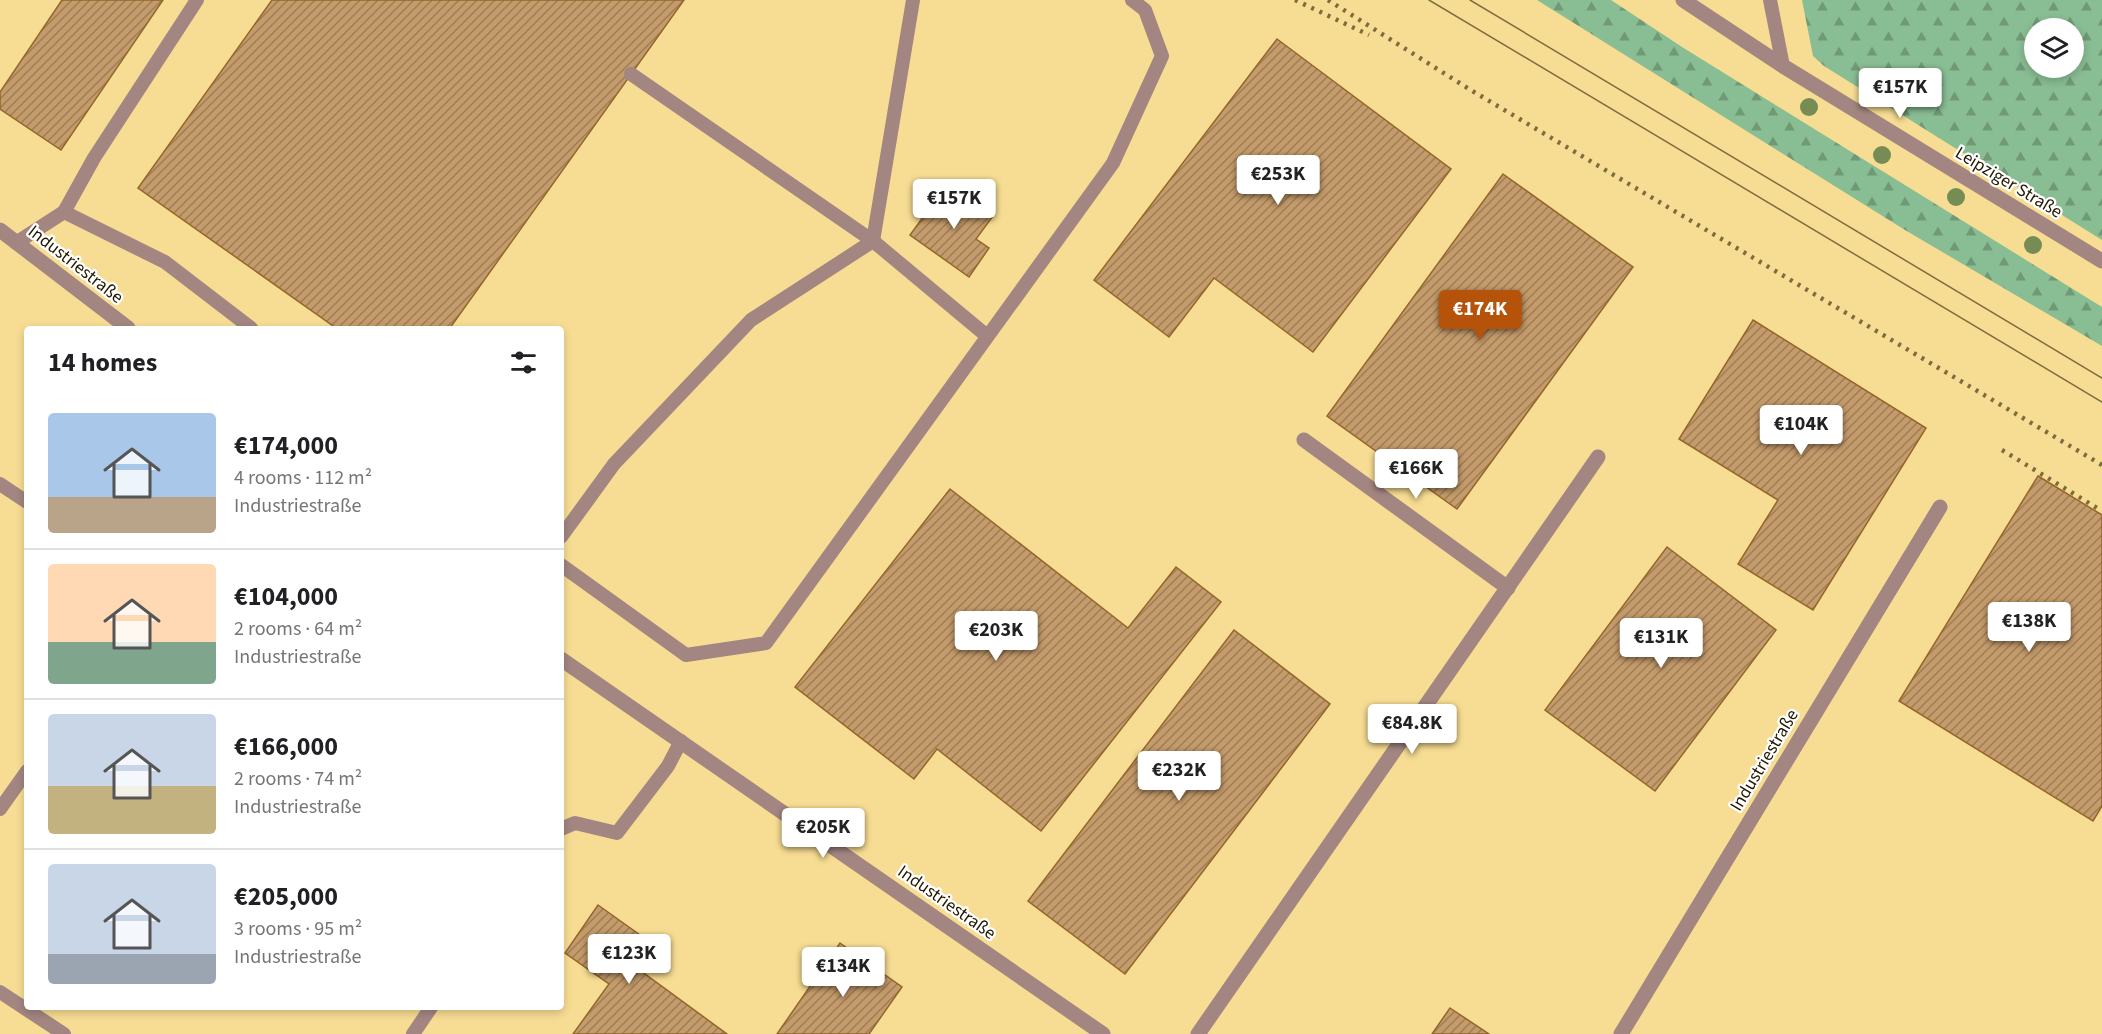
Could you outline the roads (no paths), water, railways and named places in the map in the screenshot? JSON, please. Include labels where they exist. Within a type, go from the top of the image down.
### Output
[{"type":"street","name":"Leipziger Straße","points":[[1683,0],[1783,66],[2102,261]]},
{"type":"street","name":"Industriestraße","points":[[0,230],[125,326]]},
{"type":"street","points":[[1304,440],[1508,588]]},
{"type":"street","points":[[1198,1034],[1598,457]]},
{"type":"street","name":"Industriestraße","points":[[1621,1034],[1940,507]]},
{"type":"street","name":"Industriestraße","points":[[564,661],[1103,1034]]},
{"type":"lane","points":[[16,243],[64,212],[94,158],[197,0]]},
{"type":"lane","points":[[564,533],[614,464],[751,320],[873,241],[913,0]]},
{"type":"lane","points":[[564,567],[686,655],[766,643],[1113,163],[1162,56],[1144,10],[1132,0]]},
{"type":"lane","points":[[1770,0],[1783,66]]},
{"type":"lane","points":[[631,74],[873,241],[987,336]]},
{"type":"lane","points":[[64,212],[165,262],[248,326]]},
{"type":"lane","points":[[0,484],[24,500]]},
{"type":"lane","points":[[564,828],[575,823],[617,833],[668,766],[681,741]]},
{"type":"lane","points":[[0,809],[24,775]]},
{"type":"lane","points":[[0,992],[24,1008]]},
{"type":"lane","points":[[27,1010],[64,1034]]},
{"type":"lane","points":[[413,1034],[429,1010]]},
{"type":"tram line","points":[[1429,0],[2102,402]]},
{"type":"tram line","points":[[1470,0],[2102,378]]},
{"type":"railway","points":[[1295,0],[1369,35]]},
{"type":"railway","points":[[1328,0],[1469,89],[2102,465]]},
{"type":"railway","points":[[2002,450],[2102,511]]}]
